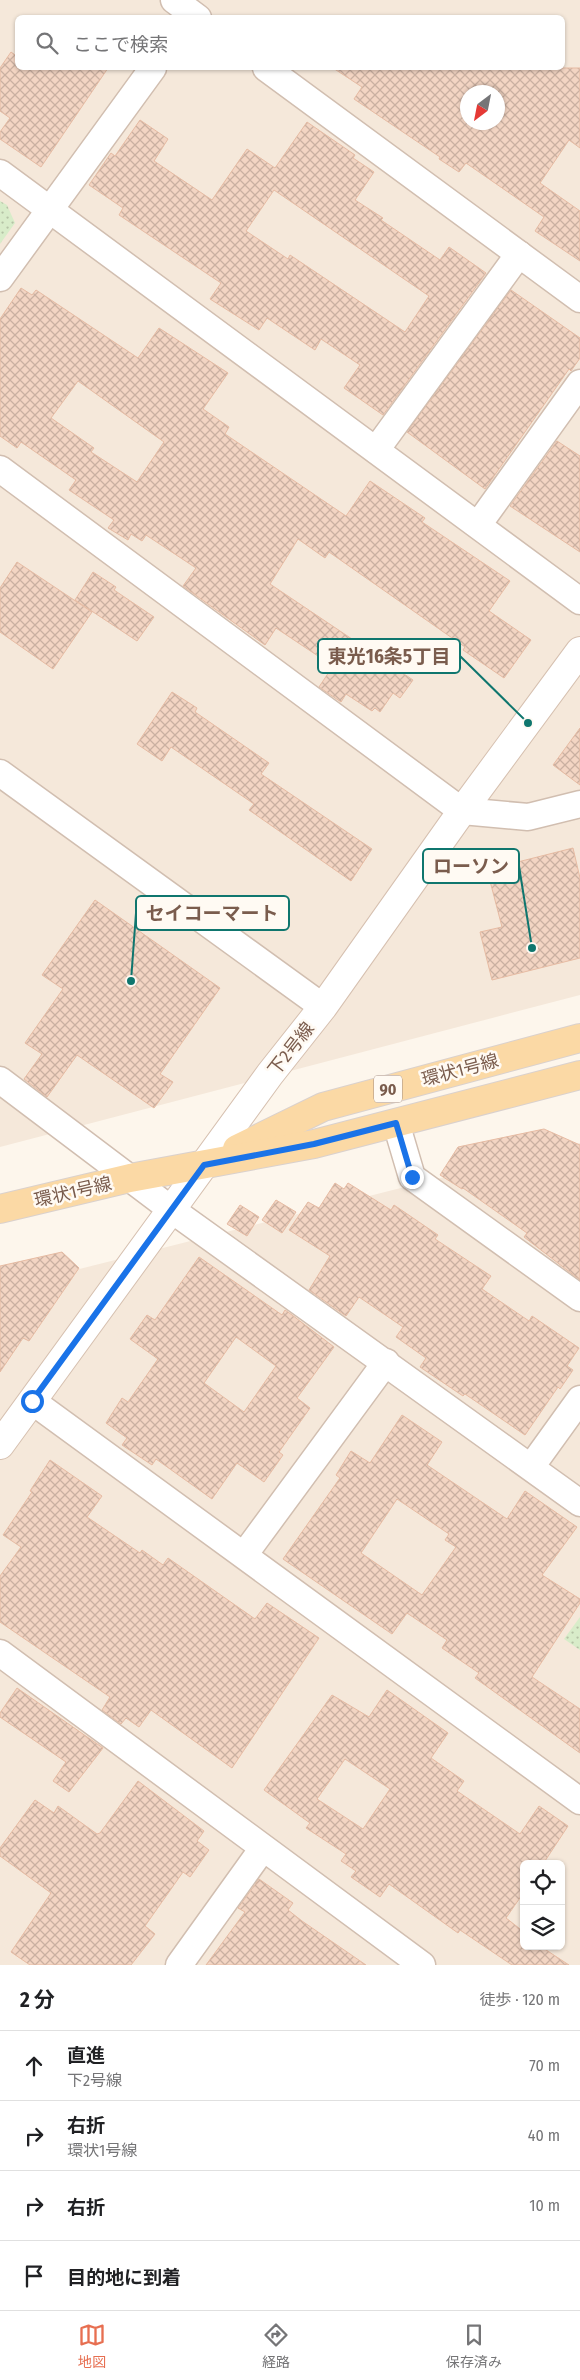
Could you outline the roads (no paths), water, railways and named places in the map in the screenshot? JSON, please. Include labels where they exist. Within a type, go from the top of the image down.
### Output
[{"type":"main road","name":"環状1号線","points":[[204,1165],[323,1107],[580,1038]]},
{"type":"main road","name":"環状1号線","points":[[0,1209],[130,1178],[314,1144],[580,1076]]},
{"type":"street","points":[[0,278],[152,70]]},
{"type":"street","points":[[269,70],[580,299]]},
{"type":"street","points":[[0,172],[580,601]]},
{"type":"street","points":[[376,450],[519,254]]},
{"type":"street","points":[[478,525],[580,383]]},
{"type":"street","points":[[0,469],[462,811],[528,817],[580,804]]},
{"type":"street","name":"下2号線","points":[[0,1445],[270,1074],[323,1007],[462,811],[580,651]]},
{"type":"street","points":[[0,774],[323,1007]]},
{"type":"street","points":[[0,1080],[172,1210],[386,1362],[580,1504]]},
{"type":"street","points":[[396,1123],[412,1177],[580,1298]]},
{"type":"street","points":[[244,1554],[386,1362]]},
{"type":"street","points":[[531,1467],[580,1399]]},
{"type":"street","points":[[32,1401],[244,1554],[580,1802]]},
{"type":"street","points":[[0,1653],[422,1965]]},
{"type":"street","points":[[179,1965],[263,1848]]},
{"type":"place","name":"東光16条5丁目","points":[[528,723]]},
{"type":"place","name":"ローソン","points":[[532,948]]},
{"type":"place","name":"セイコーマート","points":[[131,981]]}]
